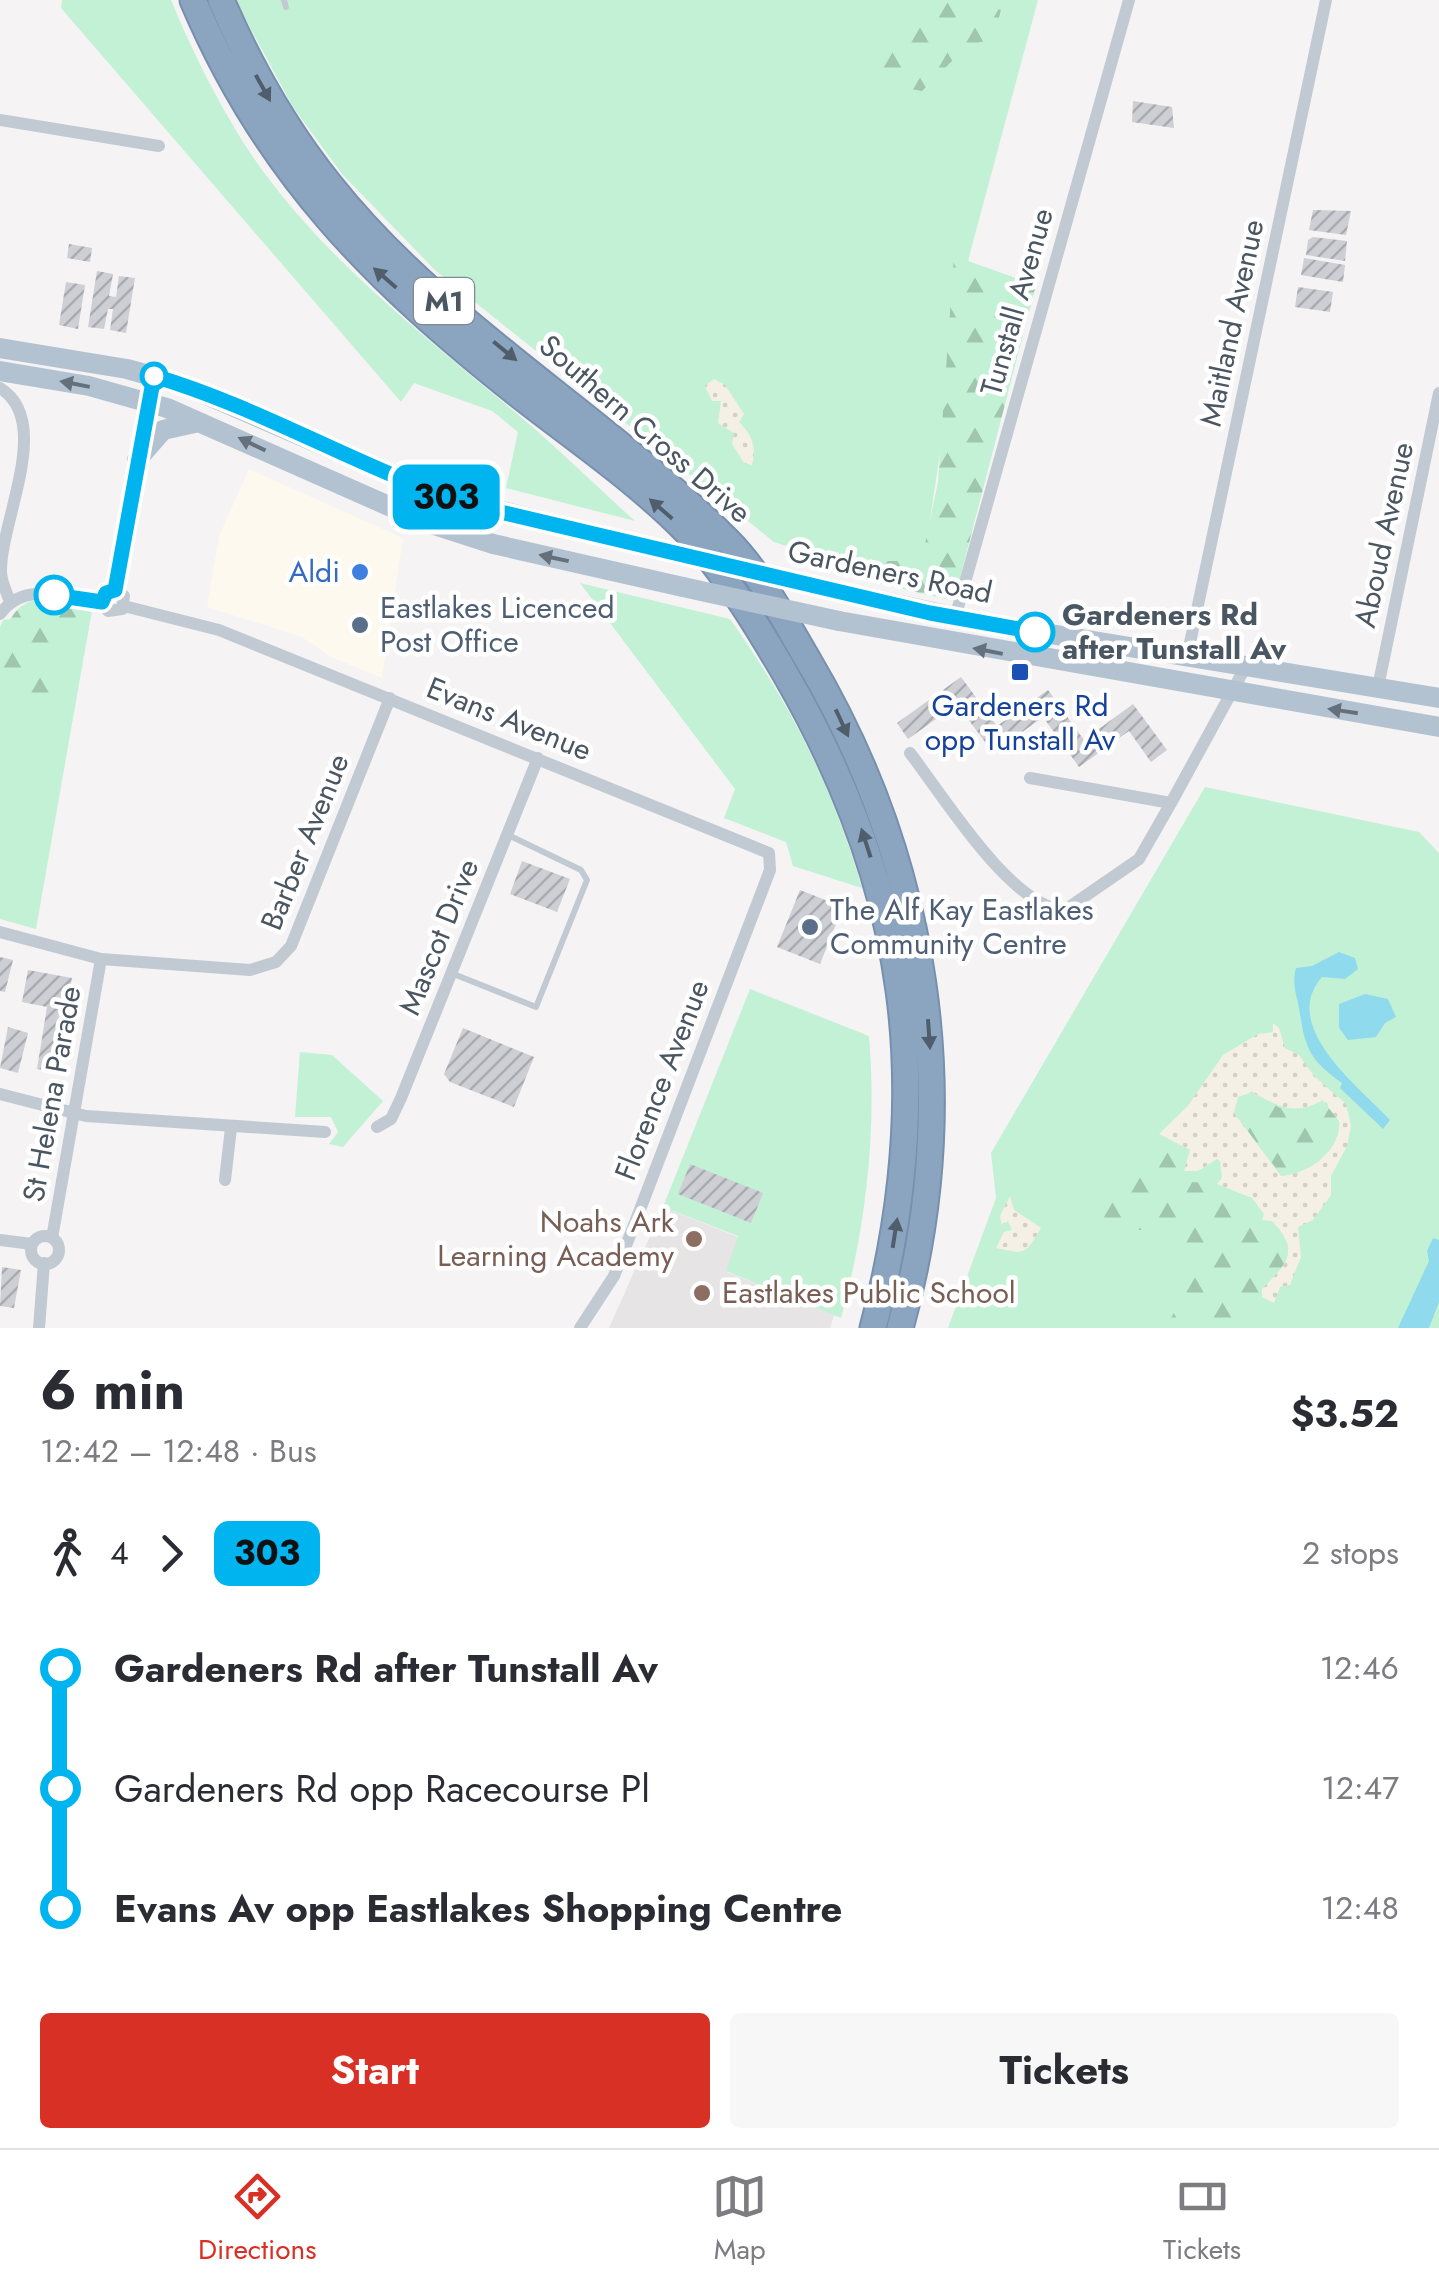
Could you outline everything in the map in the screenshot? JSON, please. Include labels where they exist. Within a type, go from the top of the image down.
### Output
[{"type":"highway","name":"Southern Cross Drive","points":[[192,0],[252,120],[288,173],[338,234],[515,391],[689,534],[759,629],[821,736],[850,799],[876,876],[904,1021],[905,1158],[892,1254],[873,1328]]},
{"type":"highway","name":"Southern Cross Drive","points":[[221,0],[262,88],[345,203],[442,298],[640,461],[732,545],[833,704],[873,790],[897,859],[917,937],[928,1014],[931,1147],[925,1213],[900,1328]]},
{"type":"main road","name":"Gardeners Road","points":[[0,348],[154,376],[260,415],[438,494],[646,547],[955,618],[1439,698]]},
{"type":"main road","name":"Gardeners Road","points":[[0,371],[148,402],[202,422],[425,522],[493,544],[839,622],[1439,727]]},
{"type":"main road","points":[[137,460],[163,430],[202,422]]},
{"type":"street","name":"Tunstall Avenue","points":[[955,618],[1129,0]]},
{"type":"street","name":"Maitland Avenue","points":[[1187,657],[1326,0]]},
{"type":"street","points":[[0,120],[159,146]]},
{"type":"street","points":[[115,590],[154,376]]},
{"type":"street","points":[[0,388],[12,396],[26,428],[0,573],[10,602]]},
{"type":"street","name":"Aboud Avenue","points":[[1378,687],[1439,393]]},
{"type":"street","points":[[102,602],[106,593],[115,590]]},
{"type":"street","points":[[0,614],[10,602],[33,593],[102,602],[112,612],[124,606],[124,596],[115,590]]},
{"type":"street","name":"Evans Avenue","points":[[124,606],[219,630],[760,847]]},
{"type":"street","points":[[910,753],[1013,884],[1056,910],[1064,910],[1139,859],[1246,666]]},
{"type":"street","name":"Barber Avenue","points":[[0,932],[101,959],[250,970],[284,956],[390,698]]},
{"type":"street","name":"Mascot Drive","points":[[377,1127],[391,1119],[401,1098],[538,758]]},
{"type":"street","points":[[1030,778],[1171,803]]},
{"type":"street","name":"Florence Avenue","points":[[580,1328],[614,1276],[765,886],[771,861],[760,847]]},
{"type":"street","name":"St Helena Parade","points":[[52,1238],[101,959]]},
{"type":"street","points":[[0,1094],[75,1114],[325,1132]]},
{"type":"street","points":[[225,1180],[230,1128]]},
{"type":"street","points":[[0,1240],[32,1244],[42,1236],[52,1238],[58,1254],[44,1263]]},
{"type":"street","points":[[32,1244],[33,1257],[44,1263]]},
{"type":"street","points":[[39,1328],[44,1263]]},
{"type":"lane","points":[[452,973],[536,1007],[586,885],[581,870],[507,834]]},
{"type":"shaded area","points":[[249,469],[403,538],[382,678],[331,657],[302,637],[207,607],[219,536]]},
{"type":"shaded area","name":"Eastlakes Public School","points":[[663,1207],[738,1237],[727,1272],[834,1315],[830,1328],[609,1328]]},
{"type":"green space","points":[[62,0],[171,0],[204,72],[243,142],[303,220],[372,291],[537,431],[635,521],[506,488],[518,432],[492,411],[414,383],[401,402],[61,8]]},
{"type":"green space","points":[[235,0],[1038,0],[969,257],[920,588],[774,542],[435,270],[342,174],[293,107]]},
{"type":"green space","points":[[925,0],[988,0],[988,6],[1001,10],[993,39],[968,45],[922,91],[873,82],[884,44],[912,31]]},
{"type":"green space","points":[[954,256],[1036,285],[954,601],[865,580],[869,561],[912,561],[924,549],[938,482]]},
{"type":"green space","points":[[580,583],[730,619],[773,684],[808,748],[862,888],[793,866],[786,842],[724,818],[735,789]]},
{"type":"green space","points":[[36,600],[92,610],[84,654],[73,648],[59,649],[58,683],[50,693],[30,697],[0,692],[4,635],[15,612]]},
{"type":"green space","points":[[92,610],[36,929],[0,919],[0,627],[3,620]]},
{"type":"green space","points":[[1205,787],[1419,832],[1439,853],[1439,1328],[948,1328],[996,1198],[991,1153]]},
{"type":"green space","points":[[750,989],[869,1036],[872,1107],[867,1178],[857,1249],[841,1318],[726,1271],[738,1236],[663,1207]]},
{"type":"green space","points":[[300,1052],[332,1055],[383,1101],[343,1147],[329,1144],[338,1132],[331,1117],[295,1117]]},
{"type":"green space","points":[[1252,1092],[1280,1108],[1322,1100],[1339,1121],[1329,1151],[1312,1166],[1282,1176],[1234,1113],[1238,1097]]},
{"type":"green space","points":[[1159,1138],[1171,1143],[1179,1181],[1218,1185],[1247,1195],[1265,1208],[1280,1229],[1286,1252],[1284,1264],[1267,1283],[1264,1300],[1248,1328],[1165,1328],[1185,1294],[1181,1252],[1167,1230],[1136,1230],[1125,1236],[1114,1233],[1094,1202],[1097,1191]]},
{"type":"sand","points":[[714,379],[725,385],[744,414],[739,422],[753,443],[752,465],[744,463],[732,444],[734,433],[718,423],[721,401],[712,401],[705,386]]},
{"type":"sand","points":[[1273,1023],[1279,1028],[1285,1048],[1299,1055],[1314,1076],[1346,1104],[1351,1126],[1347,1146],[1331,1176],[1331,1195],[1313,1220],[1298,1227],[1301,1257],[1290,1285],[1280,1287],[1274,1303],[1262,1297],[1262,1289],[1287,1258],[1287,1242],[1281,1232],[1272,1221],[1262,1220],[1264,1214],[1252,1198],[1217,1184],[1222,1178],[1220,1161],[1217,1159],[1198,1171],[1184,1171],[1190,1150],[1159,1134],[1187,1107],[1223,1055],[1258,1034],[1273,1032]],"holes":[[[1252,1092],[1295,1108],[1323,1100],[1339,1121],[1329,1151],[1312,1166],[1281,1176],[1234,1113],[1238,1097]]]},
{"type":"sand","points":[[1010,1196],[1014,1210],[1041,1228],[1022,1251],[996,1248],[1004,1232],[1012,1230],[1008,1221],[1002,1225],[1000,1216]]},
{"type":"water","points":[[1339,952],[1355,958],[1358,969],[1345,979],[1322,977],[1311,996],[1310,1015],[1328,1054],[1390,1120],[1383,1129],[1315,1059],[1303,1033],[1295,988],[1296,968],[1312,966]]},
{"type":"water","points":[[1365,994],[1388,999],[1396,1017],[1385,1023],[1376,1037],[1348,1040],[1339,1028],[1339,1004]]},
{"type":"water","points":[[1433,1238],[1439,1240],[1439,1302],[1429,1328],[1398,1328],[1429,1261],[1427,1251]]},
{"type":"building","points":[[1133,101],[1172,107],[1174,128],[1132,122]]},
{"type":"building","points":[[1313,210],[1351,211],[1346,235],[1309,230]]},
{"type":"building","points":[[1313,237],[1347,241],[1345,261],[1306,255],[1308,240]]},
{"type":"building","points":[[69,244],[92,248],[90,262],[67,258]]},
{"type":"building","points":[[1304,258],[1345,265],[1343,282],[1301,275]]},
{"type":"building","points":[[97,271],[113,274],[109,296],[116,297],[119,276],[135,278],[126,333],[110,330],[113,309],[108,309],[104,329],[88,327]]},
{"type":"building","points":[[66,282],[85,285],[78,329],[59,325]]},
{"type":"building","points":[[1298,287],[1333,292],[1330,312],[1295,307]]},
{"type":"building","points":[[961,677],[997,726],[1048,690],[1084,740],[1133,704],[1167,750],[1151,762],[1129,731],[1079,767],[1043,717],[993,753],[957,704],[908,739],[897,723]]},
{"type":"building","points":[[522,861],[570,879],[557,912],[510,894]]},
{"type":"building","name":"The Alf Kay Eastlakes Community Centre","points":[[800,890],[843,907],[820,964],[777,947]]},
{"type":"building","points":[[0,957],[13,960],[5,992],[0,991]]},
{"type":"building","points":[[28,970],[72,978],[55,1072],[37,1069],[47,1007],[22,1002]]},
{"type":"building","points":[[8,1027],[28,1033],[18,1073],[0,1068]]},
{"type":"building","points":[[463,1028],[534,1057],[514,1107],[450,1082],[444,1074]]},
{"type":"building","points":[[690,1164],[763,1193],[751,1223],[678,1194]]},
{"type":"building","points":[[2,1267],[21,1270],[14,1308],[0,1306]]},
{"type":"bus line","name":"303","points":[[54,595],[102,602],[108,591],[115,590],[154,376],[260,415],[403,482],[475,506],[930,613],[1035,632]]},
{"type":"place","name":"Aldi","points":[[360,572]]},
{"type":"place","name":"Eastlakes Licenced Post Office","points":[[360,625]]},
{"type":"place","name":"Gardeners Rd after Tunstall Av","points":[[1035,632]]},
{"type":"place","name":"Gardeners Rd opp Tunstall Av","points":[[1020,672]]},
{"type":"place","name":"The Alf Kay Eastlakes Community Centre","points":[[810,927]]},
{"type":"place","name":"Noahs Ark Learning Academy","points":[[694,1239]]},
{"type":"place","name":"Eastlakes Public School","points":[[702,1293]]}]
